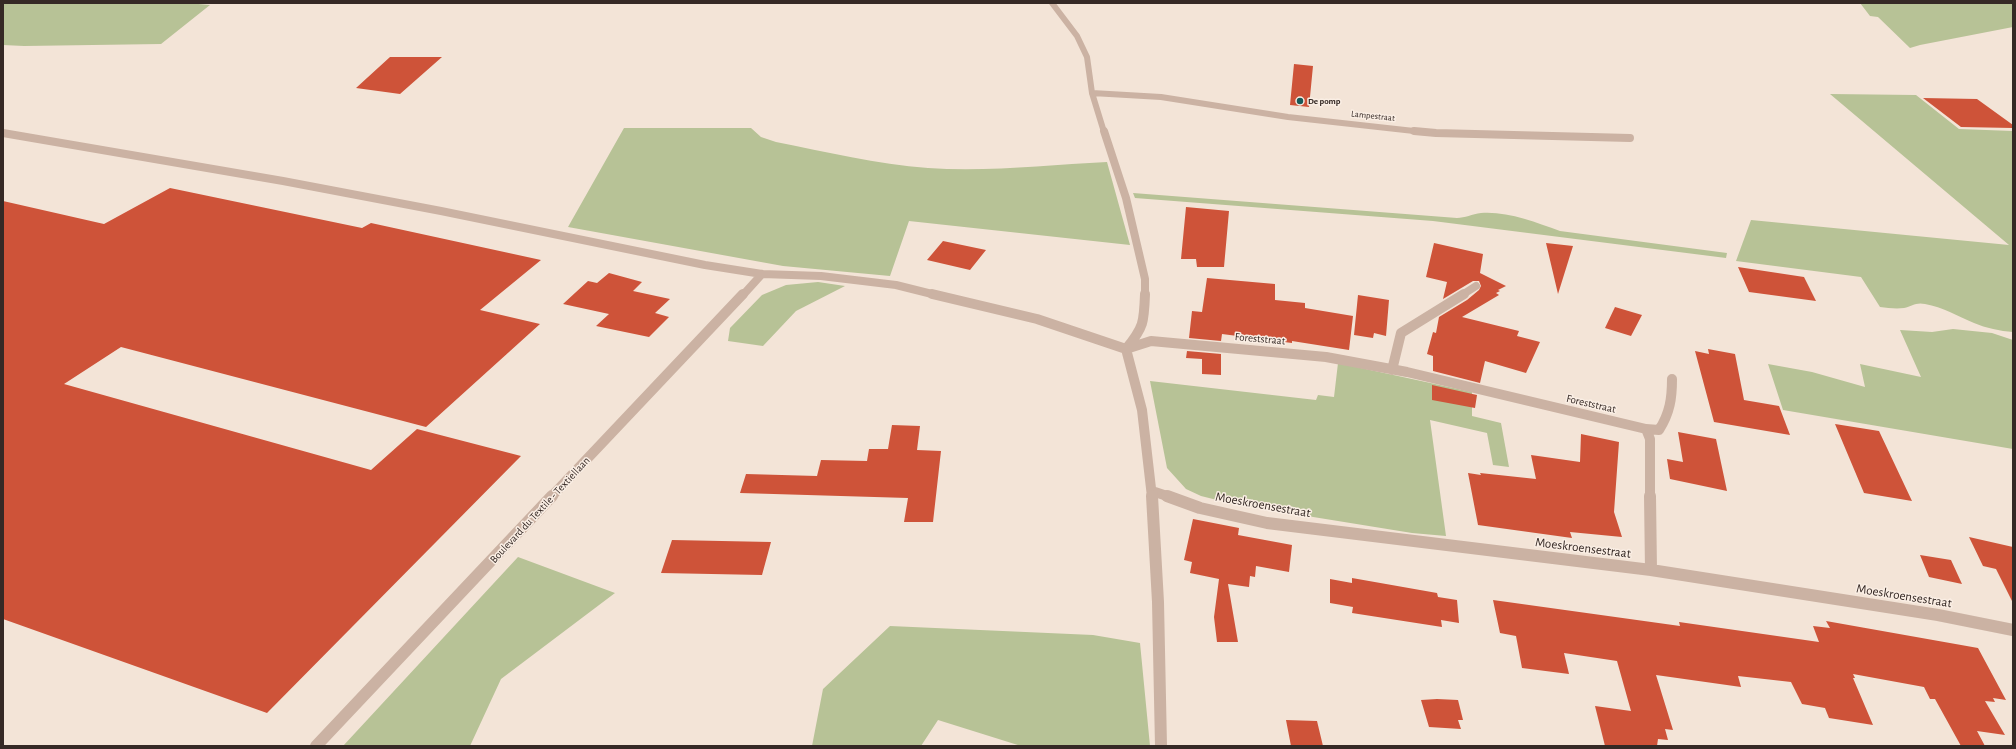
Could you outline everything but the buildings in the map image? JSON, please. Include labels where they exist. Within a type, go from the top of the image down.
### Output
[{"type":"street","points":[[1052,3],[1083,47],[1087,57],[1092,93],[1126,198],[1145,279],[1144,316],[1140,332],[1126,349]]},
{"type":"street","name":"Lampestraat","points":[[1092,93],[1161,97],[1288,117],[1436,133],[1630,138]]},
{"type":"street","points":[[3,133],[207,167],[441,211],[705,265],[762,274],[821,276],[896,285],[1037,319],[1126,349]]},
{"type":"street","name":"Boulevard du Textile - Textiellaan","points":[[316,746],[762,274]]},
{"type":"street","points":[[1392,370],[1401,333],[1476,286]]},
{"type":"street","name":"Foreststraat","points":[[1126,349],[1151,341],[1326,357],[1392,370],[1646,429]]},
{"type":"street","points":[[1126,349],[1133,369],[1139,398],[1151,473],[1160,629],[1160,746]]},
{"type":"street","points":[[1651,570],[1650,439],[1646,429],[1659,430],[1669,417],[1672,398],[1672,379]]},
{"type":"street","name":"Moeskroensestraat","points":[[1152,491],[1200,508],[1267,523],[1651,570],[1938,615],[2013,630]]},
{"type":"green space","points":[[3,3],[187,3],[210,5],[161,44],[24,46],[3,45]]},
{"type":"green space","points":[[1860,3],[2013,3],[2013,27],[1910,48],[1878,17],[1870,16]]},
{"type":"green space","points":[[1830,94],[1916,95],[1959,129],[2013,131],[2013,332],[1998,330],[1974,323],[1932,305],[1917,304],[1904,308],[1880,307],[1861,277],[1736,261],[1751,220],[2009,245]]},
{"type":"green space","points":[[624,128],[751,128],[761,137],[776,142],[871,161],[928,168],[995,169],[1107,162],[1130,245],[909,221],[890,276],[783,266],[568,227]]},
{"type":"green space","points":[[1133,193],[1457,218],[1481,213],[1511,215],[1560,231],[1727,253],[1726,258],[1433,221],[1135,198]]},
{"type":"green space","points":[[818,282],[845,286],[796,311],[763,346],[728,341],[730,328],[762,295],[786,285]]},
{"type":"green space","points":[[1953,329],[1992,333],[2013,340],[2013,449],[1783,410],[1768,364],[1812,372],[1865,387],[1860,364],[1921,377],[1900,330],[1932,332]]},
{"type":"green space","points":[[1338,363],[1472,392],[1472,416],[1501,423],[1509,467],[1493,465],[1487,433],[1430,420],[1446,536],[1412,533],[1233,504],[1201,496],[1186,489],[1167,468],[1150,381],[1316,400],[1318,395],[1334,397]]},
{"type":"green space","points":[[518,557],[615,593],[501,679],[470,746],[343,746]]},
{"type":"green space","points":[[890,626],[1093,635],[1140,643],[1150,746],[1021,746],[938,720],[921,746],[812,746],[823,689]]},
{"type":"place","name":"De pomp","points":[[1300,101]]}]
